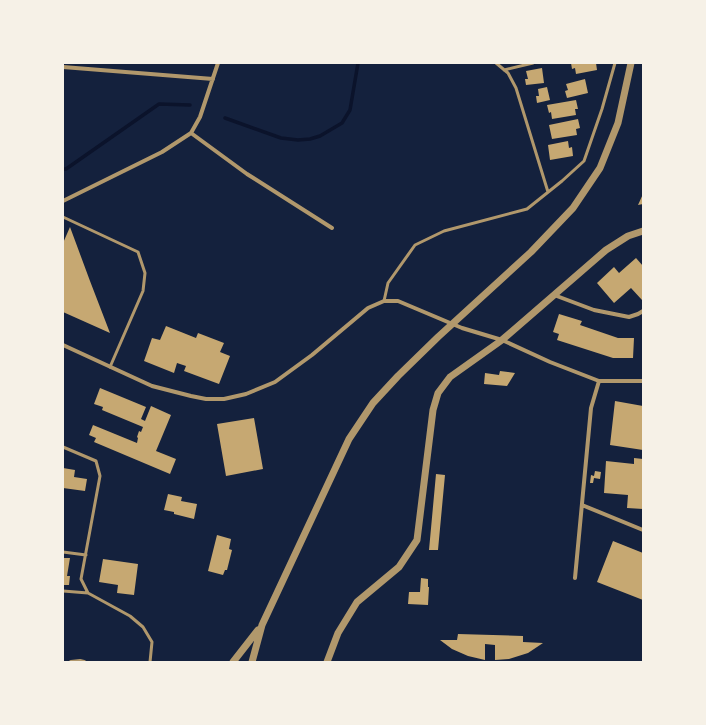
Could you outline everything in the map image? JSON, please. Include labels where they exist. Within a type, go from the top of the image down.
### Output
[{"type":"street","points":[[63,201],[162,152],[191,133],[200,117],[218,63]]},
{"type":"street","points":[[252,662],[262,626],[349,439],[373,403],[398,376],[438,337],[531,252],[573,208],[600,168],[618,123],[631,63]]},
{"type":"street","points":[[63,67],[213,78]]},
{"type":"street","points":[[191,133],[247,174],[332,228]]},
{"type":"street","points":[[327,662],[338,633],[357,602],[399,567],[417,540],[433,410],[438,393],[450,377],[502,340],[606,250],[628,236],[643,230]]},
{"type":"street","points":[[554,295],[594,310],[630,317],[643,311]]},
{"type":"street","points":[[63,345],[152,386],[206,399],[224,399],[246,394],[275,382],[312,355],[368,308],[384,301],[398,301],[462,328],[502,340],[550,362],[599,381],[643,381]]},
{"type":"street","points":[[575,578],[591,408],[599,381]]},
{"type":"street","points":[[582,505],[643,530]]},
{"type":"street","points":[[234,662],[262,626]]},
{"type":"street","points":[[71,662],[84,662]]},
{"type":"lane","points":[[496,63],[508,72],[516,88],[548,192]]},
{"type":"lane","points":[[504,70],[533,63]]},
{"type":"lane","points":[[384,301],[388,283],[415,245],[444,231],[527,209],[584,161],[602,109],[615,63]]},
{"type":"lane","points":[[63,217],[138,252],[145,273],[143,291],[110,367]]},
{"type":"lane","points":[[63,447],[96,461],[100,476],[81,579],[88,593]]},
{"type":"lane","points":[[63,552],[86,555]]},
{"type":"lane","points":[[63,591],[88,593],[130,616],[143,627],[152,642],[150,662]]},
{"type":"building","points":[[571,63],[596,63],[597,70],[576,74],[575,68],[572,69]]},
{"type":"building","points":[[542,68],[544,83],[526,85],[525,79],[528,79],[526,71]]},
{"type":"building","points":[[585,79],[588,93],[567,98],[565,91],[568,90],[566,84]]},
{"type":"building","points":[[547,87],[550,100],[537,103],[536,96],[539,96],[538,89]]},
{"type":"building","points":[[576,100],[578,109],[575,109],[576,115],[552,119],[551,112],[549,113],[547,105]]},
{"type":"building","points":[[578,119],[580,128],[576,129],[577,135],[552,139],[549,125]]},
{"type":"building","points":[[568,141],[569,148],[572,147],[573,156],[550,160],[548,145]]},
{"type":"building","points":[[643,194],[643,204],[638,205]]},
{"type":"building","points":[[70,227],[110,333],[63,312],[63,243]]},
{"type":"building","points":[[636,258],[643,266],[643,299],[642,300],[631,288],[614,303],[597,283],[614,267],[619,273]]},
{"type":"building","points":[[559,314],[582,321],[580,325],[618,338],[634,338],[633,358],[613,358],[557,340],[559,334],[553,332]]},
{"type":"building","points":[[166,326],[196,338],[198,333],[224,343],[220,352],[230,356],[219,384],[184,371],[186,366],[177,363],[174,373],[144,361],[152,338],[160,340]]},
{"type":"building","points":[[500,371],[515,373],[507,386],[484,384],[485,373],[499,375]]},
{"type":"building","points":[[100,388],[146,407],[141,419],[145,421],[151,406],[171,415],[156,451],[176,459],[170,474],[94,442],[96,438],[89,435],[93,425],[137,443],[139,431],[141,432],[143,427],[102,410],[103,407],[94,404]]},
{"type":"building","points":[[615,401],[643,406],[643,450],[610,445]]},
{"type":"building","points":[[254,418],[263,469],[226,476],[217,424]]},
{"type":"building","points":[[634,458],[643,459],[643,509],[627,508],[628,495],[604,493],[606,461],[634,464]]},
{"type":"building","points":[[63,468],[75,470],[74,477],[87,479],[85,491],[63,488]]},
{"type":"building","points":[[595,471],[601,472],[600,479],[594,478],[593,483],[590,483],[591,475],[594,476]]},
{"type":"building","points":[[436,474],[445,475],[438,550],[429,550]]},
{"type":"building","points":[[168,494],[182,497],[181,501],[197,504],[194,519],[164,510]]},
{"type":"building","points":[[217,535],[231,539],[229,549],[232,550],[227,570],[225,570],[223,575],[208,571]]},
{"type":"building","points":[[613,541],[643,553],[643,600],[597,582]]},
{"type":"building","points":[[63,558],[70,558],[67,576],[70,576],[69,585],[63,585]]},
{"type":"building","points":[[103,559],[138,564],[134,595],[117,593],[118,585],[99,582]]},
{"type":"building","points":[[421,578],[428,579],[428,605],[408,604],[409,592],[420,592]]},
{"type":"building","points":[[458,634],[523,636],[523,642],[543,643],[528,653],[509,659],[495,660],[495,645],[485,644],[485,660],[468,656],[452,649],[440,640],[457,640]]},
{"type":"waterway","points":[[225,118],[281,138],[298,140],[320,136],[342,123],[350,110],[358,63]]},
{"type":"waterway","points":[[63,169],[66,169],[159,104],[190,105]]}]
